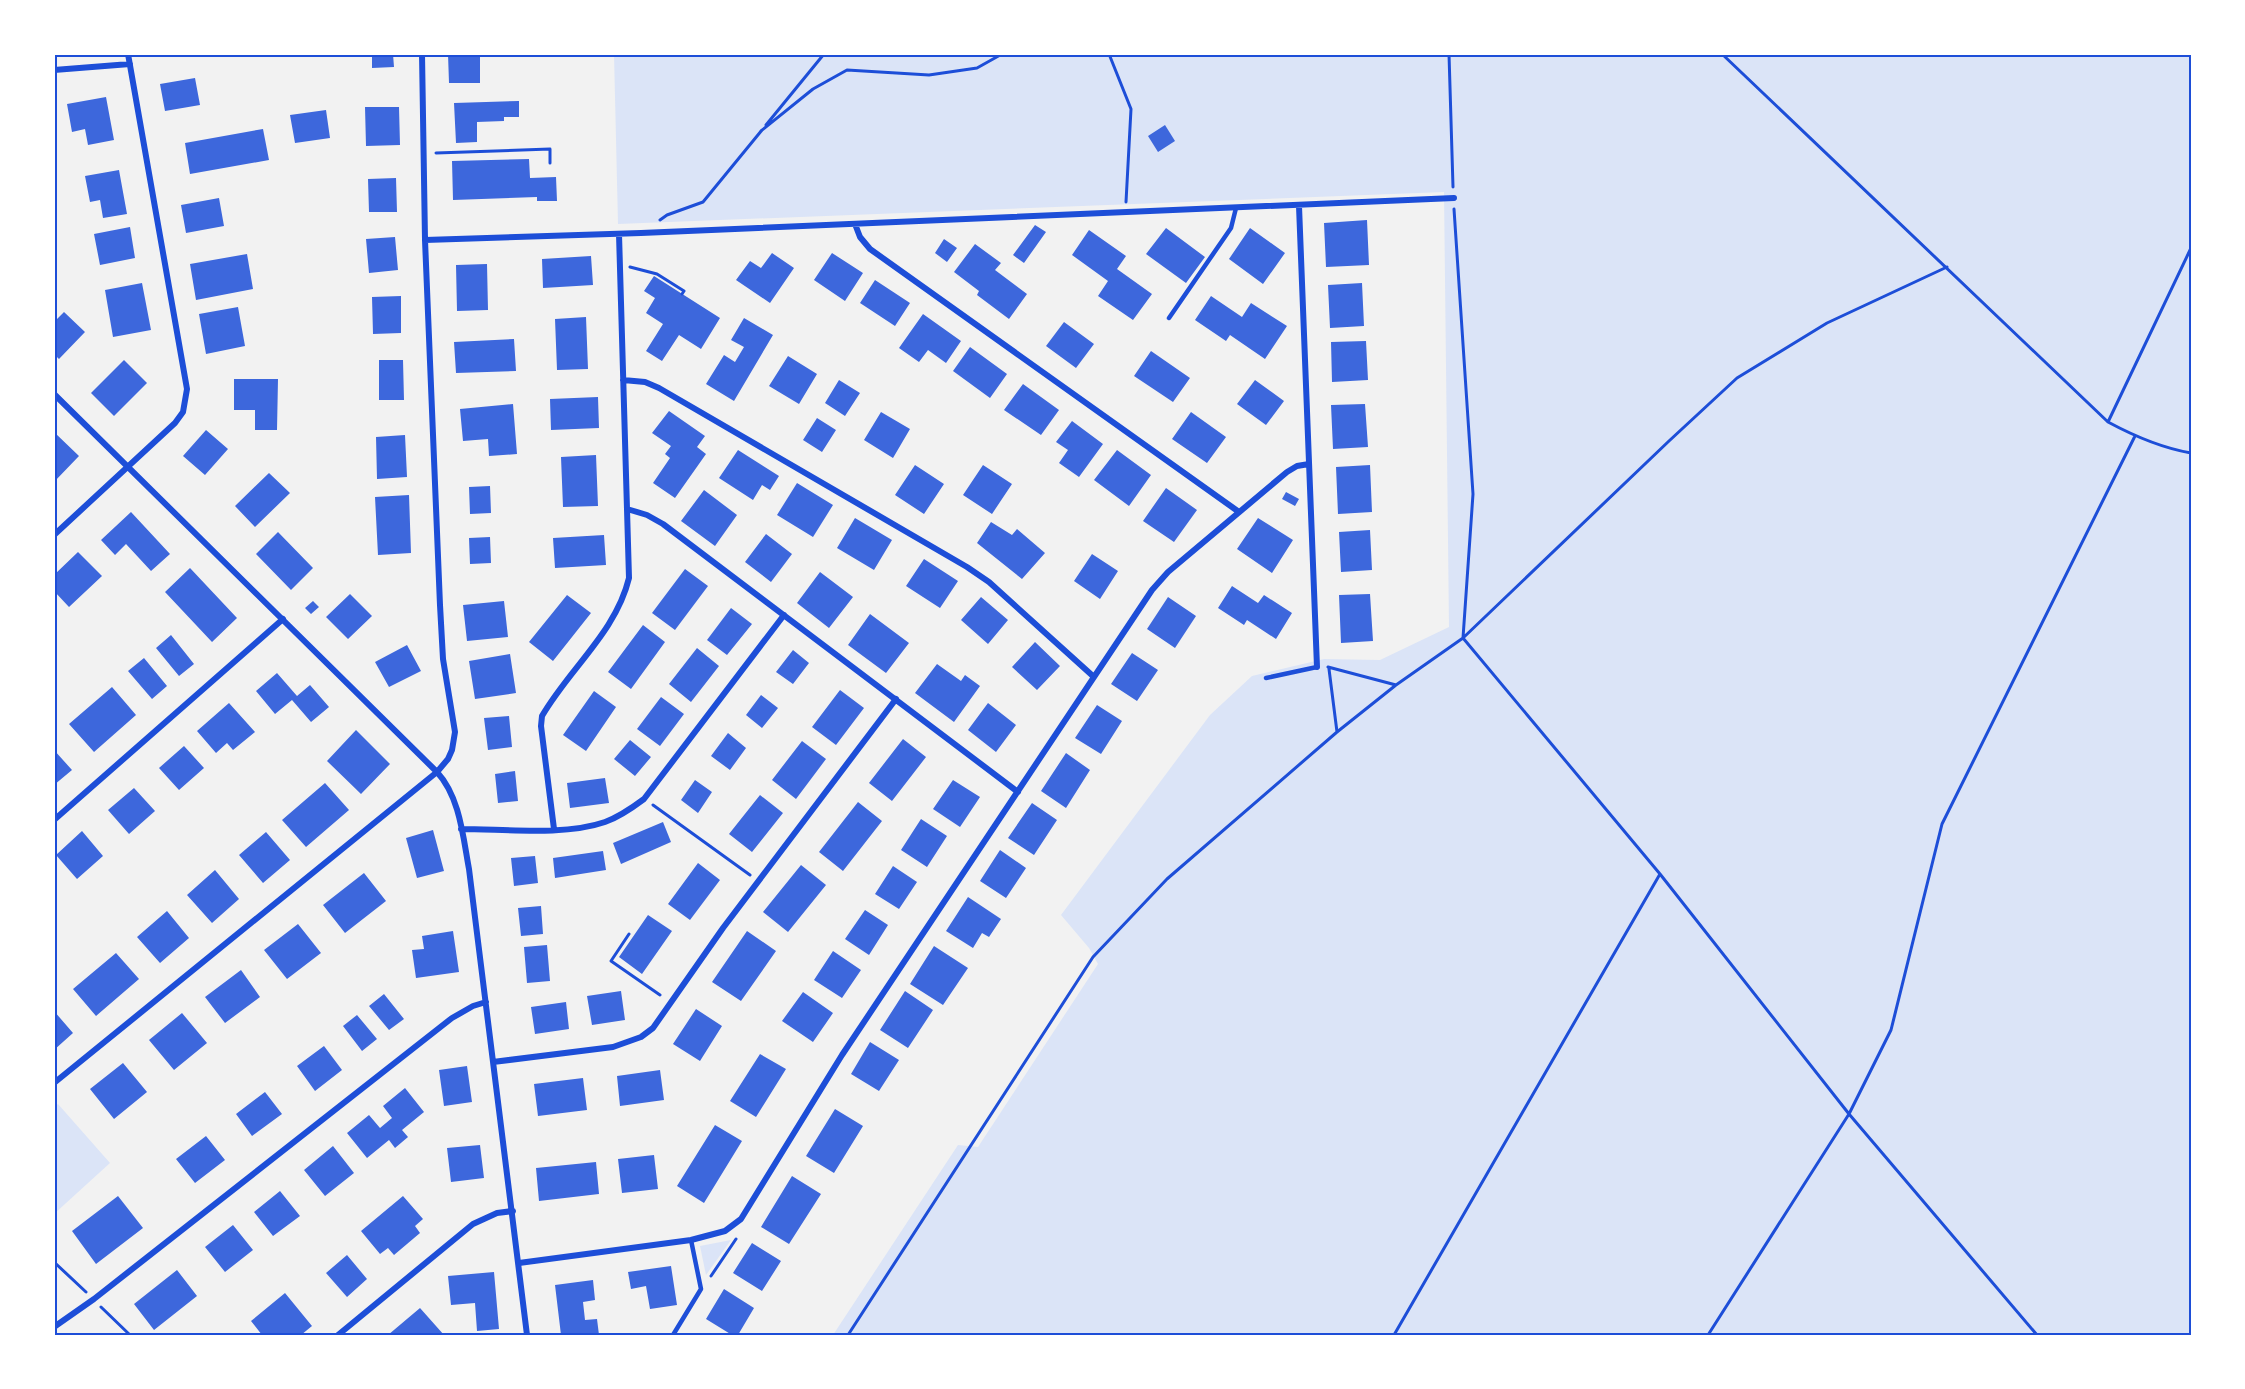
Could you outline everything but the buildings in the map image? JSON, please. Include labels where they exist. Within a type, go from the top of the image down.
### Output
[{"type":"street","points":[[54,535],[175,423],[183,412],[187,388],[128,54]]},
{"type":"street","points":[[54,1083],[437,772],[452,750],[454,732],[443,648],[425,240],[422,54]]},
{"type":"street","points":[[54,70],[130,64]]},
{"type":"street","points":[[425,240],[619,234],[1454,198]]},
{"type":"street","points":[[1299,206],[1317,667]]},
{"type":"street","points":[[855,224],[860,237],[870,249],[1239,512]]},
{"type":"street","points":[[554,829],[541,726],[542,716],[611,620],[626,592],[629,578],[619,234]]},
{"type":"street","points":[[623,380],[645,382],[659,388],[967,567],[989,582],[1094,677]]},
{"type":"street","points":[[54,394],[437,772],[452,794],[469,869],[527,1335]]},
{"type":"street","points":[[519,1263],[692,1240],[725,1231],[741,1219],[842,1055],[1152,590],[1168,572],[1287,472],[1297,466],[1310,464]]},
{"type":"street","points":[[627,509],[647,515],[663,524],[1017,792]]},
{"type":"street","points":[[461,829],[575,829],[605,822],[645,799],[784,615]]},
{"type":"street","points":[[54,820],[283,619]]},
{"type":"street","points":[[494,1062],[613,1047],[641,1037],[653,1028],[723,928],[896,699]]},
{"type":"street","points":[[54,1328],[452,1018],[473,1006],[486,1002]]},
{"type":"street","points":[[338,1335],[473,1224],[497,1213],[513,1211]]},
{"type":"lane","points":[[1169,318],[1231,228],[1236,208]]},
{"type":"lane","points":[[1266,678],[1317,667]]},
{"type":"lane","points":[[673,1335],[701,1289],[692,1240]]},
{"type":"path","points":[[641,233],[667,215],[703,202],[824,54]]},
{"type":"path","points":[[761,131],[813,89],[847,70],[929,75],[977,68],[1002,54]]},
{"type":"path","points":[[1109,54],[1131,109],[1125,213]]},
{"type":"path","points":[[1449,54],[1454,198],[1473,494],[1463,638],[1660,874],[1849,1114],[2037,1335]]},
{"type":"path","points":[[1722,54],[2108,422],[2135,436],[2178,451],[2191,453]]},
{"type":"path","points":[[423,153],[549,149],[550,163]]},
{"type":"path","points":[[2108,422],[2191,249]]},
{"type":"path","points":[[620,264],[657,274],[684,291],[682,294]]},
{"type":"path","points":[[848,1335],[1093,957],[1167,879],[1337,732],[1395,685],[1463,638],[1737,378],[1827,323],[1947,267]]},
{"type":"path","points":[[1708,1335],[1849,1114],[1891,1030],[1942,824],[2135,436]]},
{"type":"path","points":[[1317,667],[1329,667],[1395,685]]},
{"type":"path","points":[[1329,667],[1337,732]]},
{"type":"path","points":[[645,799],[758,881]]},
{"type":"path","points":[[1394,1335],[1660,874]]},
{"type":"path","points":[[629,934],[611,961],[672,1003]]},
{"type":"path","points":[[701,1289],[737,1238],[741,1219]]},
{"type":"shaded area","points":[[614,54],[2191,54],[2191,1335],[833,1335],[958,1145],[978,1147],[1098,964],[1089,948],[1061,915],[1210,715],[1252,676],[1324,659],[1380,660],[1449,627],[1444,192],[618,224]]},
{"type":"shaded area","points":[[58,1104],[110,1163],[54,1214],[54,1107]]},
{"type":"shaded area","points":[[731,1240],[706,1275],[700,1246]]}]
